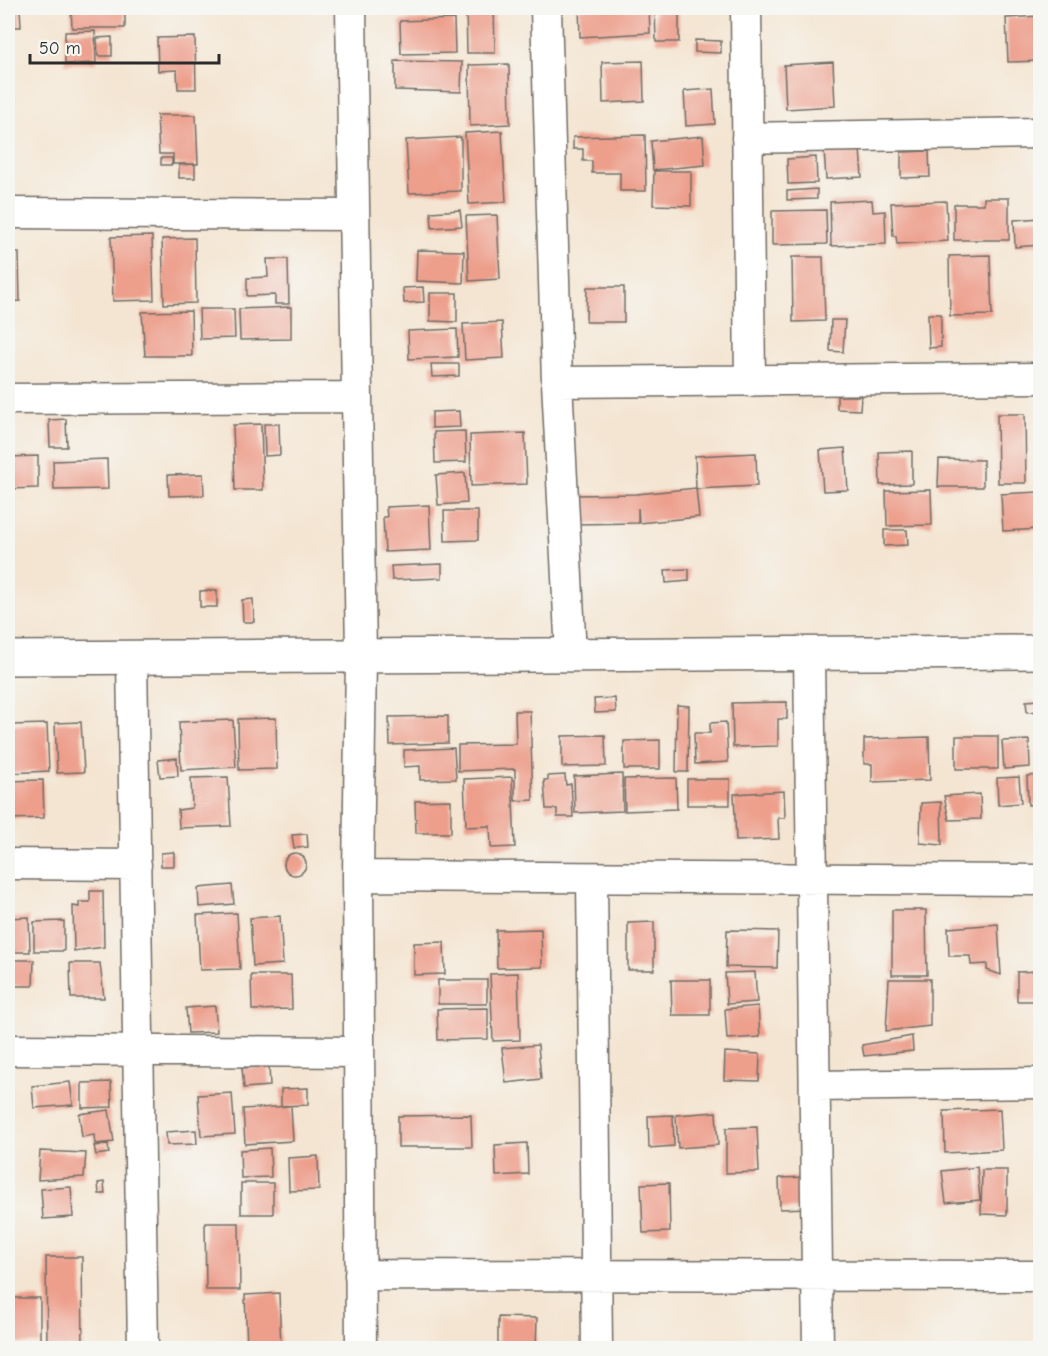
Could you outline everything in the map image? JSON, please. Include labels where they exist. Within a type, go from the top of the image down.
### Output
[{"type":"street","points":[[351,8],[355,397],[361,656],[358,876],[361,1348]]},
{"type":"street","points":[[546,8],[557,382],[571,655]]},
{"type":"street","points":[[746,8],[750,381]]},
{"type":"street","points":[[747,138],[1041,133]]},
{"type":"street","points":[[8,213],[353,215]]},
{"type":"street","points":[[557,382],[1041,378]]},
{"type":"street","points":[[8,399],[355,397]]},
{"type":"street","points":[[8,658],[1041,652]]},
{"type":"street","points":[[809,654],[818,1348]]},
{"type":"street","points":[[132,658],[143,1348]]},
{"type":"street","points":[[8,864],[136,865]]},
{"type":"street","points":[[358,876],[1041,880]]},
{"type":"street","points":[[592,878],[597,1348]]},
{"type":"street","points":[[8,1050],[359,1052]]},
{"type":"street","points":[[815,1086],[1041,1083]]},
{"type":"street","points":[[360,1275],[1041,1276]]},
{"type":"building","points":[[8,8],[20,8],[21,27],[8,27]]},
{"type":"building","points":[[71,8],[125,8],[125,28],[72,28]]},
{"type":"building","points":[[466,8],[494,8],[495,53],[467,53]]},
{"type":"building","points":[[579,8],[649,8],[650,33],[580,37]]},
{"type":"building","points":[[655,8],[679,8],[679,42],[656,42]]},
{"type":"building","points":[[900,8],[939,8],[939,11],[900,12]]},
{"type":"building","points":[[1009,8],[1038,8],[1039,12],[1009,13]]},
{"type":"building","points":[[1040,16],[1040,61],[1008,62],[1006,18]]},
{"type":"building","points":[[454,19],[455,53],[401,54],[400,21]]},
{"type":"building","points":[[95,31],[96,63],[65,64],[65,32]]},
{"type":"building","points":[[112,37],[112,56],[98,56],[97,38]]},
{"type":"building","points":[[195,37],[196,89],[178,89],[177,70],[158,71],[157,38]]},
{"type":"building","points":[[695,40],[721,41],[721,53],[695,52]]},
{"type":"building","points":[[395,61],[462,62],[461,92],[395,90]]},
{"type":"building","points":[[643,61],[644,101],[603,103],[602,62]]},
{"type":"building","points":[[833,62],[835,106],[786,109],[784,65]]},
{"type":"building","points":[[509,64],[510,124],[470,126],[469,65]]},
{"type":"building","points":[[713,89],[715,124],[686,126],[684,91]]},
{"type":"building","points":[[157,115],[196,115],[198,164],[173,164],[173,154],[159,154]]},
{"type":"building","points":[[502,131],[506,202],[469,204],[465,133]]},
{"type":"building","points":[[645,135],[646,191],[620,191],[620,173],[592,173],[592,161],[583,161],[583,149],[573,149],[573,137]]},
{"type":"building","points":[[703,136],[705,165],[653,170],[651,141]]},
{"type":"building","points":[[461,137],[461,191],[409,193],[406,140]]},
{"type":"building","points":[[860,148],[862,177],[826,179],[824,150]]},
{"type":"building","points":[[929,151],[930,177],[901,178],[901,152]]},
{"type":"building","points":[[816,157],[817,183],[788,184],[787,159]]},
{"type":"building","points":[[161,158],[172,158],[172,165],[161,165]]},
{"type":"building","points":[[195,164],[195,178],[179,178],[179,165]]},
{"type":"building","points":[[654,171],[691,171],[691,206],[653,205]]},
{"type":"building","points":[[817,189],[817,199],[787,200],[787,191]]},
{"type":"building","points":[[984,198],[1009,198],[1009,240],[954,240],[954,204],[984,204]]},
{"type":"building","points":[[872,200],[873,212],[885,211],[886,244],[831,246],[830,202]]},
{"type":"building","points":[[946,201],[948,241],[897,244],[896,236],[893,236],[891,203]]},
{"type":"building","points":[[460,210],[462,226],[432,228],[431,212]]},
{"type":"building","points":[[826,210],[827,244],[772,245],[772,211]]},
{"type":"building","points":[[497,215],[500,279],[469,281],[466,216]]},
{"type":"building","points":[[1040,218],[1040,245],[1015,247],[1014,220]]},
{"type":"building","points":[[152,236],[154,300],[113,301],[111,237]]},
{"type":"building","points":[[195,238],[196,303],[164,304],[162,239]]},
{"type":"building","points":[[417,250],[464,251],[463,283],[416,281]]},
{"type":"building","points":[[8,253],[19,253],[20,301],[8,302]]},
{"type":"building","points":[[990,255],[992,315],[950,316],[949,256]]},
{"type":"building","points":[[792,257],[823,257],[825,321],[793,322]]},
{"type":"building","points":[[267,259],[288,259],[289,304],[275,304],[275,295],[247,296],[247,278],[268,277]]},
{"type":"building","points":[[423,287],[424,302],[404,303],[403,288]]},
{"type":"building","points":[[587,287],[624,287],[624,322],[586,322]]},
{"type":"building","points":[[430,293],[457,293],[457,322],[430,321]]},
{"type":"building","points":[[291,307],[291,339],[240,340],[239,309]]},
{"type":"building","points":[[199,309],[234,309],[235,338],[200,339]]},
{"type":"building","points":[[191,311],[192,356],[145,356],[142,312]]},
{"type":"building","points":[[928,314],[941,314],[941,347],[929,348]]},
{"type":"building","points":[[831,320],[845,320],[843,352],[830,351]]},
{"type":"building","points":[[502,322],[504,358],[465,360],[463,324]]},
{"type":"building","points":[[457,329],[458,357],[409,359],[408,331]]},
{"type":"building","points":[[431,364],[459,364],[459,376],[432,377]]},
{"type":"building","points":[[837,396],[861,396],[860,410],[837,409]]},
{"type":"building","points":[[459,411],[460,427],[432,428],[432,412]]},
{"type":"building","points":[[997,414],[1025,414],[1026,483],[998,483]]},
{"type":"building","points":[[66,419],[67,447],[50,447],[49,420]]},
{"type":"building","points":[[261,424],[263,490],[235,490],[233,425]]},
{"type":"building","points":[[264,424],[279,424],[280,455],[265,456]]},
{"type":"building","points":[[465,431],[466,462],[435,463],[434,432]]},
{"type":"building","points":[[525,433],[527,484],[471,486],[470,435]]},
{"type":"building","points":[[845,448],[848,490],[823,491],[820,450]]},
{"type":"building","points":[[912,451],[912,484],[880,485],[879,452]]},
{"type":"building","points":[[756,453],[757,486],[696,489],[695,456]]},
{"type":"building","points":[[38,456],[38,488],[8,489],[8,457]]},
{"type":"building","points":[[107,459],[108,489],[54,490],[53,461]]},
{"type":"building","points":[[939,459],[983,460],[983,487],[938,487]]},
{"type":"building","points":[[465,473],[467,503],[438,505],[436,475]]},
{"type":"building","points":[[203,474],[204,495],[169,496],[168,475]]},
{"type":"building","points":[[696,488],[699,517],[639,523],[638,508],[638,523],[575,524],[574,495],[637,494]]},
{"type":"building","points":[[931,490],[932,525],[887,526],[886,491]]},
{"type":"building","points":[[1040,492],[1040,529],[1003,531],[1001,494]]},
{"type":"building","points":[[429,505],[431,550],[385,552],[383,517],[387,517],[386,507]]},
{"type":"building","points":[[444,511],[478,511],[478,540],[445,541]]},
{"type":"building","points":[[884,530],[907,530],[908,545],[884,546]]},
{"type":"building","points":[[442,564],[442,578],[392,580],[391,566]]},
{"type":"building","points":[[689,569],[689,581],[666,583],[665,570]]},
{"type":"building","points":[[217,590],[217,607],[200,607],[200,591]]},
{"type":"building","points":[[253,599],[254,622],[243,622],[242,600]]},
{"type":"building","points":[[615,698],[616,712],[595,713],[594,699]]},
{"type":"building","points":[[1040,700],[1040,711],[1027,712],[1026,701]]},
{"type":"building","points":[[787,702],[787,719],[778,719],[778,746],[733,747],[732,703]]},
{"type":"building","points":[[677,705],[689,706],[688,772],[676,772]]},
{"type":"building","points":[[515,711],[530,711],[533,800],[515,801],[515,769],[458,771],[458,745],[516,744]]},
{"type":"building","points":[[448,716],[448,743],[390,745],[389,717]]},
{"type":"building","points":[[276,718],[277,769],[239,770],[238,719]]},
{"type":"building","points":[[233,720],[236,767],[181,770],[179,722]]},
{"type":"building","points":[[81,722],[84,772],[57,773],[55,723]]},
{"type":"building","points":[[726,722],[728,762],[695,764],[694,733],[710,733],[710,723]]},
{"type":"building","points":[[47,724],[49,771],[11,773],[9,725]]},
{"type":"building","points":[[605,735],[606,766],[562,767],[562,736]]},
{"type":"building","points":[[956,736],[998,736],[998,769],[956,769]]},
{"type":"building","points":[[929,737],[930,780],[872,782],[872,764],[864,764],[864,739]]},
{"type":"building","points":[[660,740],[660,769],[624,769],[624,741]]},
{"type":"building","points":[[1029,740],[1030,767],[1004,769],[1002,741]]},
{"type":"building","points":[[454,748],[456,779],[420,780],[420,766],[404,767],[404,750]]},
{"type":"building","points":[[177,758],[178,776],[160,777],[158,760]]},
{"type":"building","points":[[622,774],[623,811],[575,813],[574,776]]},
{"type":"building","points":[[565,775],[566,785],[571,784],[573,817],[557,817],[557,809],[546,809],[544,780],[548,780],[548,776]]},
{"type":"building","points":[[1040,775],[1040,804],[1028,805],[1027,776]]},
{"type":"building","points":[[228,777],[231,826],[179,828],[178,810],[192,808],[191,778]]},
{"type":"building","points":[[512,777],[515,847],[491,848],[490,826],[466,827],[464,779]]},
{"type":"building","points":[[1019,777],[1021,803],[998,805],[997,778]]},
{"type":"building","points":[[676,778],[677,809],[625,811],[624,779]]},
{"type":"building","points":[[687,779],[730,779],[730,805],[687,805]]},
{"type":"building","points":[[43,780],[44,818],[8,819],[8,781]]},
{"type":"building","points":[[784,791],[785,818],[778,818],[779,839],[736,841],[734,794]]},
{"type":"building","points":[[980,794],[981,819],[949,820],[944,796]]},
{"type":"building","points":[[451,800],[451,833],[416,833],[415,801]]},
{"type":"building","points":[[941,802],[942,845],[920,843],[921,803]]},
{"type":"building","points":[[307,834],[308,847],[294,848],[292,835]]},
{"type":"building","points":[[174,852],[174,866],[161,866],[161,853]]},
{"type":"building","points":[[295,853],[305,860],[306,864],[299,874],[295,875],[285,868],[284,864],[291,854]]},
{"type":"building","points":[[232,885],[234,904],[199,907],[198,888]]},
{"type":"building","points":[[90,891],[103,891],[104,947],[74,951],[73,906],[79,907],[79,902],[90,902]]},
{"type":"building","points":[[892,910],[926,910],[927,975],[892,975]]},
{"type":"building","points":[[237,913],[240,969],[200,970],[197,915]]},
{"type":"building","points":[[280,916],[283,964],[253,966],[250,918]]},
{"type":"building","points":[[29,917],[30,952],[8,952],[8,918]]},
{"type":"building","points":[[64,921],[64,951],[34,951],[34,922]]},
{"type":"building","points":[[654,922],[654,970],[628,970],[628,923]]},
{"type":"building","points":[[998,924],[1001,975],[987,970],[987,964],[971,965],[970,956],[949,956],[948,928]]},
{"type":"building","points":[[541,929],[542,967],[497,968],[496,930]]},
{"type":"building","points":[[727,930],[778,931],[777,968],[726,967]]},
{"type":"building","points":[[444,942],[445,974],[414,975],[414,943]]},
{"type":"building","points":[[8,960],[34,960],[33,986],[8,986]]},
{"type":"building","points":[[70,963],[100,963],[104,998],[71,998]]},
{"type":"building","points":[[1040,971],[1040,1001],[1017,1001],[1017,972]]},
{"type":"building","points":[[755,972],[757,1002],[727,1004],[725,973]]},
{"type":"building","points":[[518,973],[520,1040],[493,1041],[490,974]]},
{"type":"building","points":[[251,975],[291,975],[292,1009],[252,1010]]},
{"type":"building","points":[[889,979],[930,979],[930,1026],[886,1031]]},
{"type":"building","points":[[438,980],[487,980],[487,1004],[438,1004]]},
{"type":"building","points":[[671,980],[710,980],[710,1015],[672,1015]]},
{"type":"building","points":[[215,1006],[217,1032],[188,1033],[186,1008]]},
{"type":"building","points":[[758,1006],[760,1037],[727,1039],[725,1009]]},
{"type":"building","points":[[488,1008],[488,1039],[438,1040],[437,1009]]},
{"type":"building","points":[[912,1036],[913,1051],[864,1056],[862,1045]]},
{"type":"building","points":[[538,1045],[541,1079],[506,1083],[502,1048]]},
{"type":"building","points":[[725,1052],[760,1054],[759,1081],[724,1080]]},
{"type":"building","points":[[269,1066],[270,1086],[244,1088],[242,1068]]},
{"type":"building","points":[[70,1082],[73,1105],[34,1108],[32,1086]]},
{"type":"building","points":[[111,1082],[112,1107],[82,1108],[82,1083]]},
{"type":"building","points":[[308,1088],[308,1105],[281,1106],[281,1089]]},
{"type":"building","points":[[232,1093],[235,1134],[201,1136],[198,1095]]},
{"type":"building","points":[[291,1106],[293,1141],[245,1144],[243,1109]]},
{"type":"building","points":[[1000,1109],[1002,1150],[945,1153],[944,1111]]},
{"type":"building","points":[[109,1110],[114,1142],[95,1144],[94,1135],[82,1137],[79,1114]]},
{"type":"building","points":[[716,1112],[718,1145],[678,1148],[676,1115]]},
{"type":"building","points":[[471,1115],[472,1147],[398,1147],[398,1116]]},
{"type":"building","points":[[673,1115],[674,1146],[649,1148],[648,1116]]},
{"type":"building","points":[[757,1127],[759,1172],[726,1173],[726,1128]]},
{"type":"building","points":[[196,1130],[197,1144],[167,1145],[166,1132]]},
{"type":"building","points":[[527,1143],[528,1174],[496,1176],[495,1145]]},
{"type":"building","points":[[108,1144],[109,1153],[96,1155],[94,1146]]},
{"type":"building","points":[[270,1148],[271,1177],[241,1178],[240,1150]]},
{"type":"building","points":[[40,1151],[86,1153],[84,1177],[38,1180]]},
{"type":"building","points":[[318,1156],[319,1190],[289,1191],[288,1158]]},
{"type":"building","points":[[977,1167],[980,1200],[946,1203],[942,1171]]},
{"type":"building","points":[[982,1170],[1007,1170],[1007,1215],[981,1214]]},
{"type":"building","points":[[808,1177],[808,1208],[780,1209],[779,1178]]},
{"type":"building","points":[[104,1182],[105,1194],[99,1194],[98,1183]]},
{"type":"building","points":[[241,1183],[273,1183],[273,1214],[241,1214]]},
{"type":"building","points":[[669,1183],[670,1232],[643,1233],[641,1184]]},
{"type":"building","points":[[71,1187],[73,1217],[43,1219],[41,1189]]},
{"type":"building","points":[[205,1223],[239,1223],[240,1290],[206,1290]]},
{"type":"building","points":[[46,1257],[82,1257],[83,1348],[47,1348]]},
{"type":"building","points":[[279,1293],[281,1348],[247,1348],[245,1295]]},
{"type":"building","points":[[10,1298],[40,1298],[40,1344],[9,1344]]},
{"type":"building","points":[[498,1317],[537,1318],[536,1348],[498,1348]]}]
